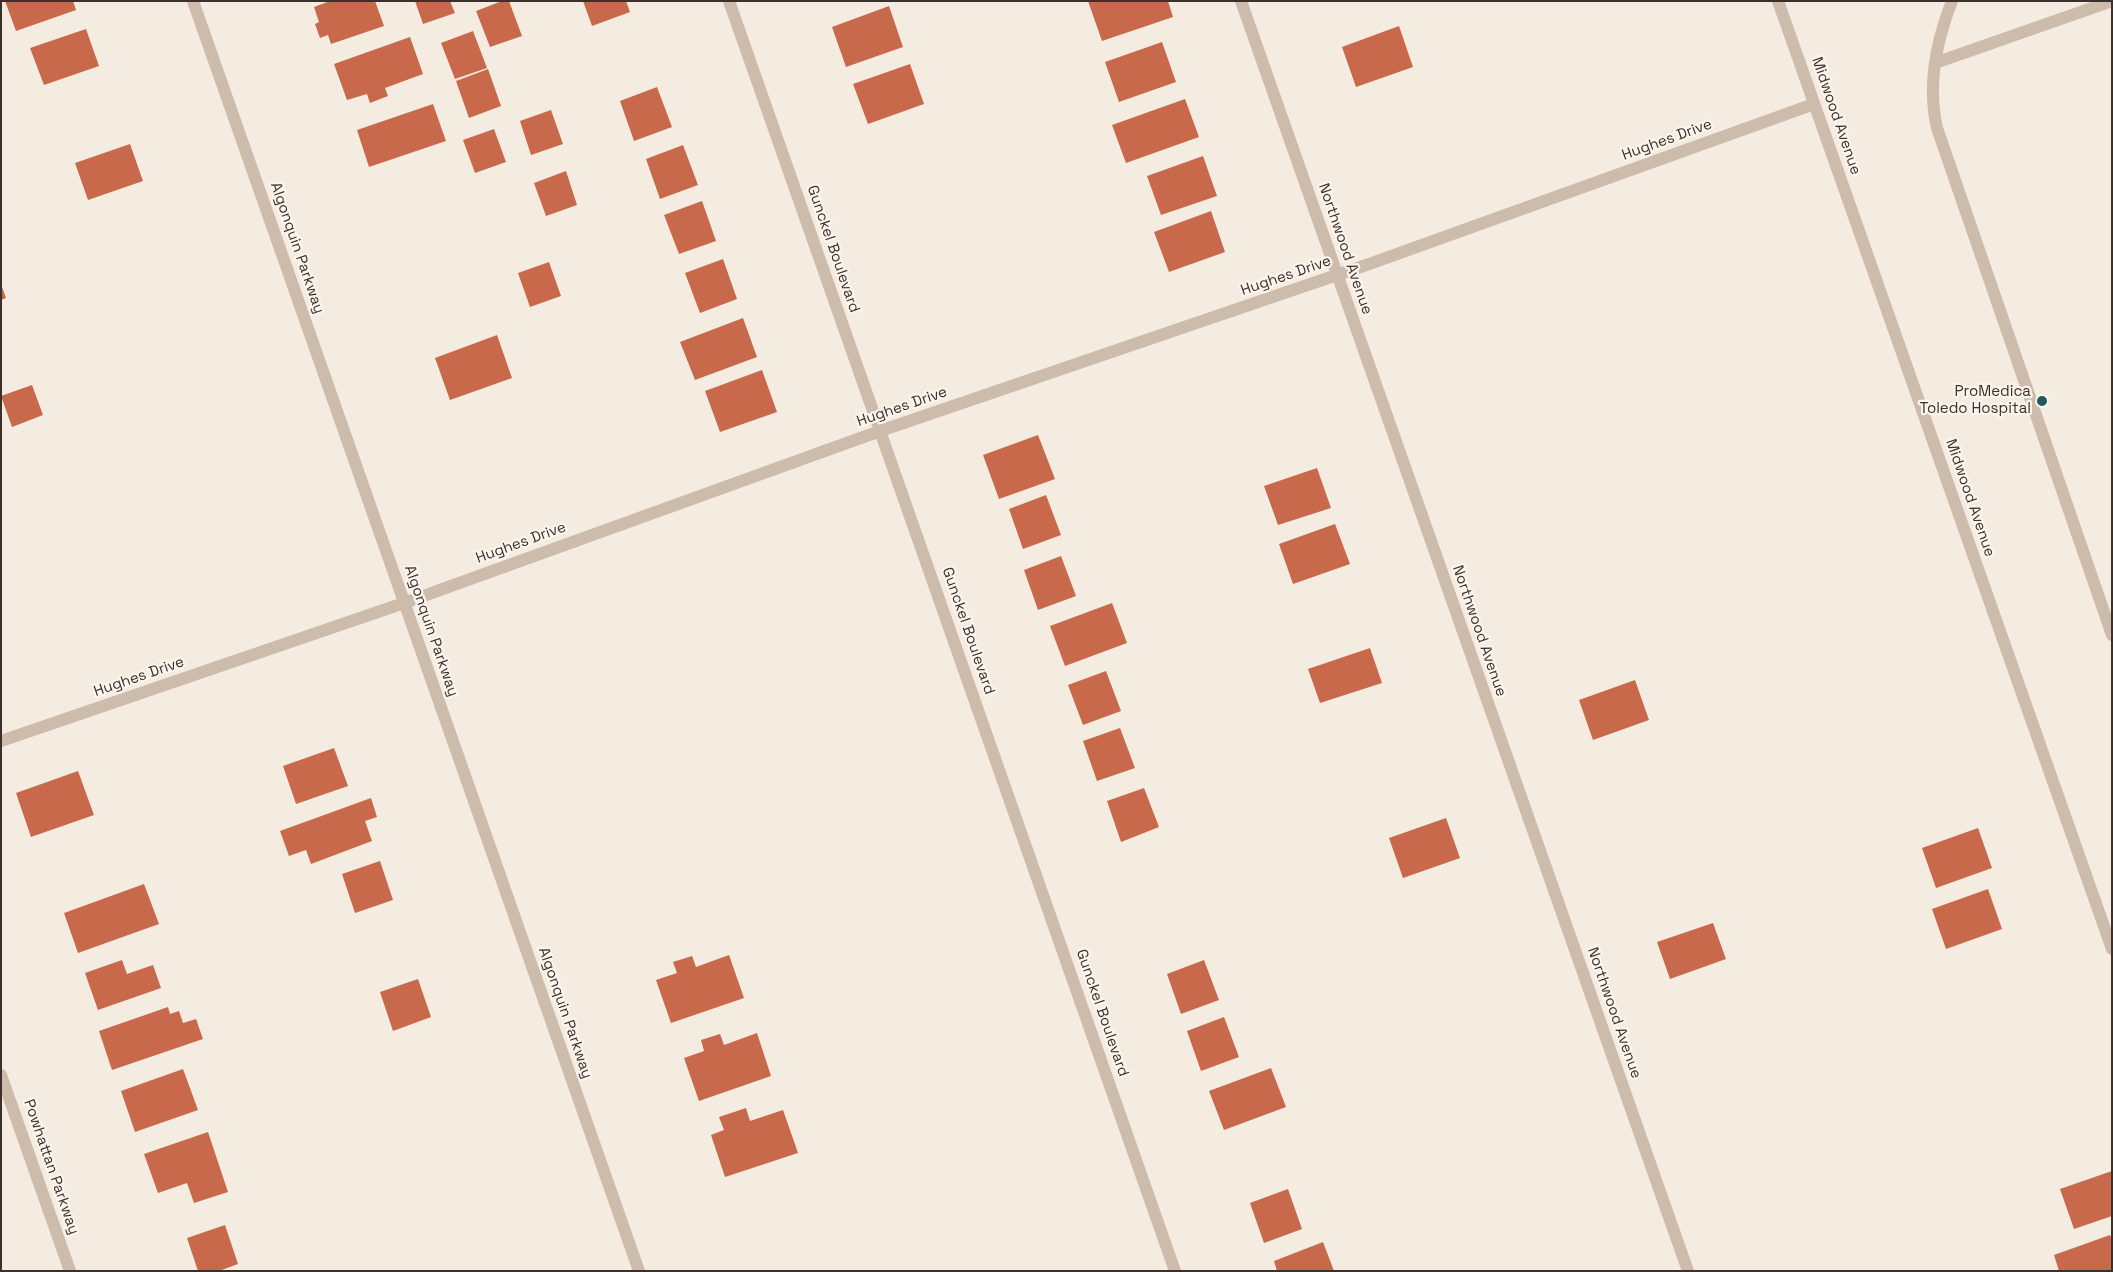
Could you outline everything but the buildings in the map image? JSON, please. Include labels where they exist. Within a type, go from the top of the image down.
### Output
[{"type":"street","name":"Algonquin Parkway","points":[[193,1],[639,1271]]},
{"type":"street","name":"Gunckel Boulevard","points":[[729,1],[1175,1271]]},
{"type":"street","name":"Northwood Avenue","points":[[1241,1],[1688,1271]]},
{"type":"street","name":"Midwood Avenue","points":[[1778,1],[2112,949]]},
{"type":"street","points":[[1952,1],[1941,34],[1931,96],[1937,128],[2112,635]]},
{"type":"street","points":[[1935,63],[2112,2]]},
{"type":"street","name":"Hughes Drive","points":[[1,741],[404,603],[880,431],[1337,275],[1814,104]]},
{"type":"street","name":"Powhattan Parkway","points":[[1,1074],[70,1271]]},
{"type":"place","name":"ProMedica Toledo Hospital","points":[[2042,401]]}]
